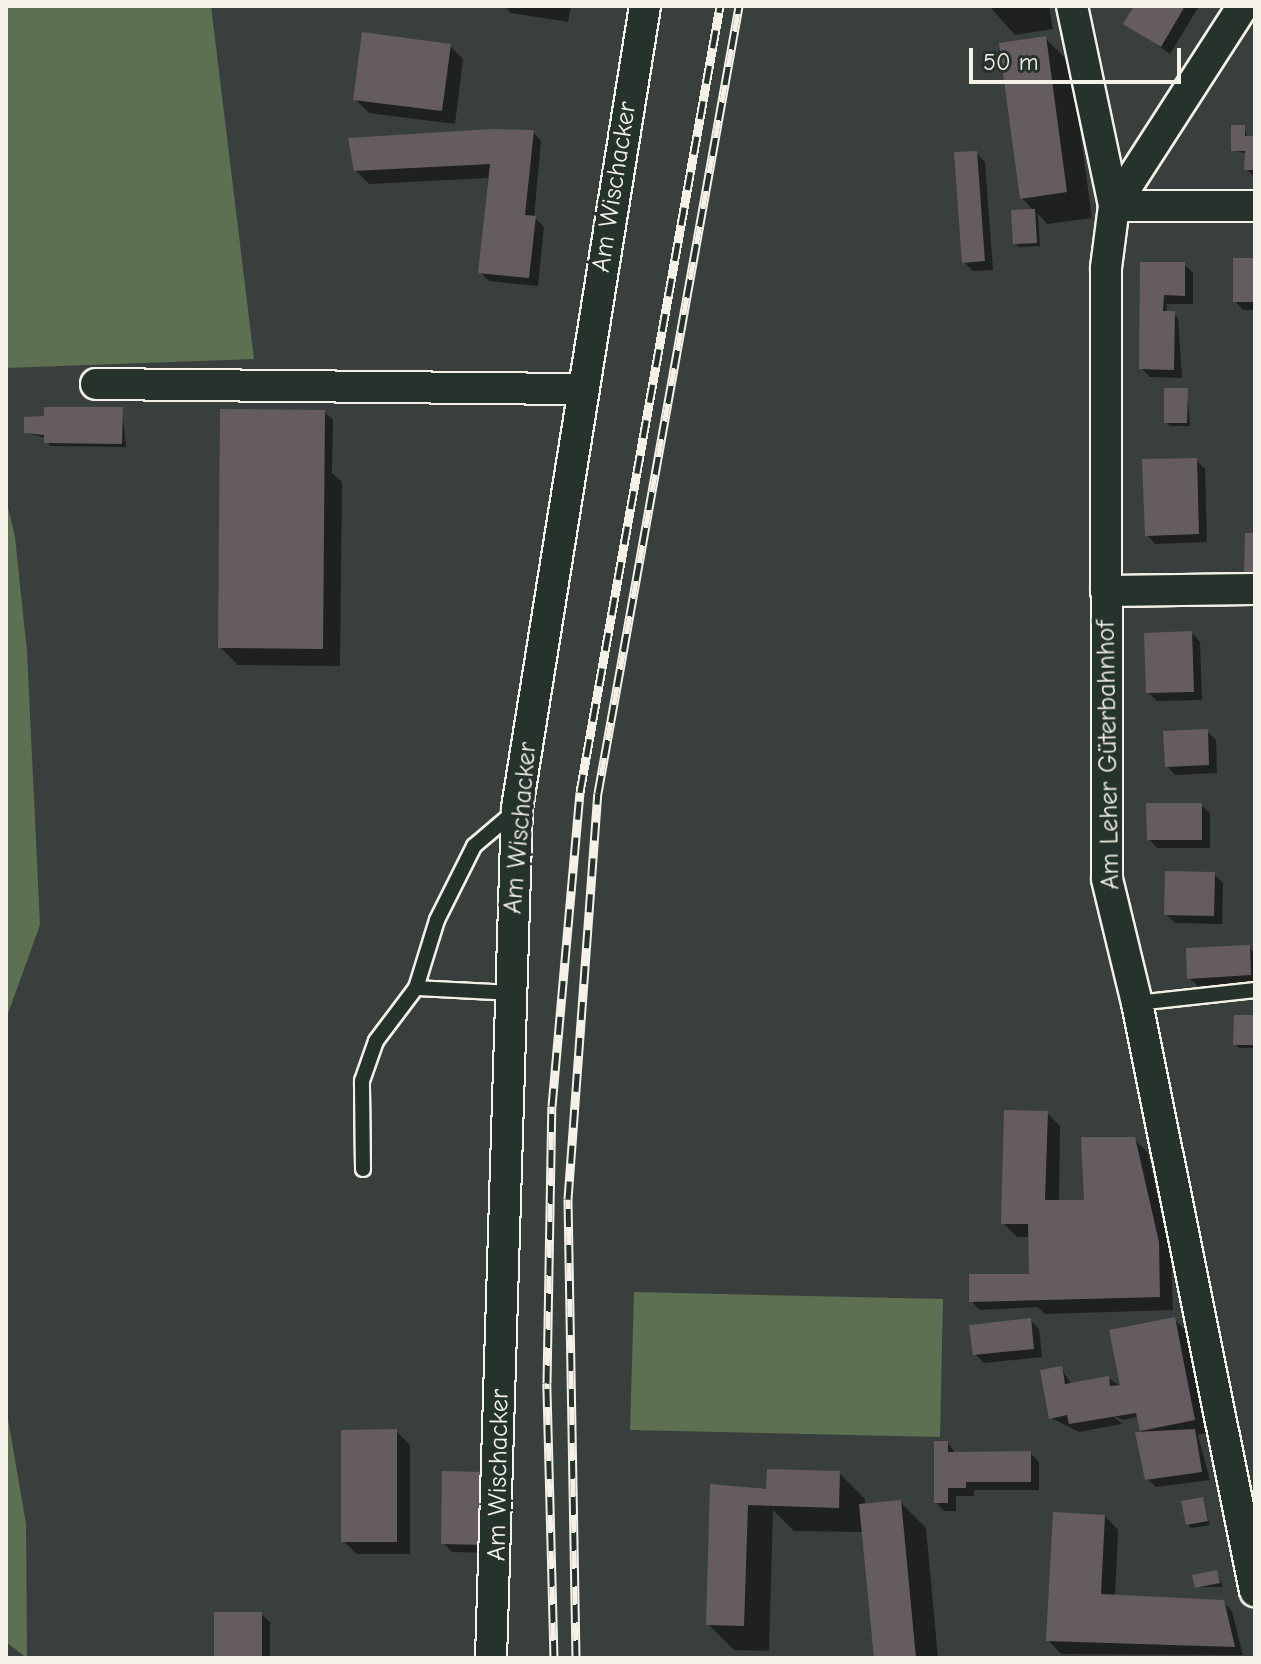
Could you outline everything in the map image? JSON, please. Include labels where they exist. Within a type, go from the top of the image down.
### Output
[{"type":"street","name":"Am Wischacker","points":[[491,1658],[517,808],[581,389],[645,6]]},
{"type":"street","name":"Am Leher Güterbahnhof","points":[[1072,6],[1114,206],[1106,268],[1107,879],[1137,1003],[1252,1555],[1255,1591]]},
{"type":"street","points":[[1114,206],[1243,6]]},
{"type":"street","points":[[1114,206],[1255,206]]},
{"type":"street","points":[[96,384],[581,389]]},
{"type":"street","points":[[1106,591],[1255,589]]},
{"type":"lane","points":[[363,1169],[362,1081],[376,1041],[416,988],[437,920],[474,846],[517,808]]},
{"type":"lane","points":[[416,988],[511,993]]},
{"type":"lane","points":[[1137,1003],[1255,990]]},
{"type":"green space","points":[[6,6],[211,6],[254,359],[6,368]]},
{"type":"green space","points":[[6,499],[15,537],[27,652],[40,925],[6,1019]]},
{"type":"green space","points":[[634,1292],[943,1299],[940,1437],[630,1430]]},
{"type":"green space","points":[[6,1407],[26,1524],[27,1658],[6,1642]]},
{"type":"building","points":[[1134,6],[1185,6],[1161,47],[1123,24]]},
{"type":"building","points":[[362,32],[451,44],[442,111],[353,100]]},
{"type":"building","points":[[1046,36],[1067,192],[1020,199],[999,43]]},
{"type":"building","points":[[1231,125],[1245,125],[1245,136],[1255,136],[1255,170],[1244,170],[1245,151],[1231,151]]},
{"type":"building","points":[[491,129],[534,130],[525,215],[536,216],[529,278],[478,273],[490,164],[354,171],[348,138]]},
{"type":"building","points":[[977,151],[985,261],[962,263],[954,152]]},
{"type":"building","points":[[1035,209],[1037,243],[1013,244],[1011,210]]},
{"type":"building","points":[[1233,258],[1255,258],[1255,302],[1233,302]]},
{"type":"building","points":[[1140,262],[1185,262],[1185,296],[1164,295],[1163,311],[1175,311],[1174,370],[1139,369]]},
{"type":"building","points":[[1164,388],[1188,388],[1187,423],[1164,423]]},
{"type":"building","points":[[44,407],[123,407],[122,444],[44,443],[44,435],[24,433],[24,417],[44,416]]},
{"type":"building","points":[[220,409],[325,410],[323,649],[218,648]]},
{"type":"building","points":[[1197,458],[1199,534],[1145,536],[1142,459]]},
{"type":"building","points":[[1245,533],[1255,533],[1255,575],[1244,575]]},
{"type":"building","points":[[1192,631],[1194,692],[1146,693],[1144,633]]},
{"type":"building","points":[[1208,729],[1209,765],[1165,767],[1163,731]]},
{"type":"building","points":[[1146,803],[1202,803],[1202,840],[1147,840]]},
{"type":"building","points":[[1165,871],[1215,872],[1214,916],[1164,915]]},
{"type":"building","points":[[1250,945],[1251,975],[1187,979],[1186,948]]},
{"type":"building","points":[[1234,1015],[1255,1015],[1255,1045],[1233,1045]]},
{"type":"building","points":[[1004,1110],[1048,1111],[1045,1200],[1084,1200],[1081,1137],[1135,1137],[1159,1242],[1160,1297],[969,1302],[969,1274],[1029,1274],[1028,1224],[1001,1224]]},
{"type":"building","points":[[1175,1317],[1195,1420],[1140,1431],[1136,1413],[1069,1424],[1067,1415],[1049,1419],[1040,1370],[1062,1366],[1065,1384],[1109,1376],[1110,1386],[1120,1385],[1109,1330]]},
{"type":"building","points":[[1031,1318],[1034,1349],[973,1355],[969,1325]]},
{"type":"building","points":[[397,1429],[397,1542],[341,1542],[341,1430]]},
{"type":"building","points":[[1195,1429],[1202,1472],[1145,1480],[1135,1432]]},
{"type":"building","points":[[934,1441],[948,1441],[948,1452],[1031,1451],[1031,1482],[966,1482],[966,1488],[948,1488],[948,1503],[934,1503]]},
{"type":"building","points":[[767,1469],[840,1471],[839,1508],[748,1505],[744,1626],[706,1625],[710,1484],[766,1489]]},
{"type":"building","points":[[442,1471],[487,1472],[487,1545],[441,1544]]},
{"type":"building","points":[[1203,1497],[1208,1521],[1186,1525],[1181,1501]]},
{"type":"building","points":[[901,1500],[916,1658],[874,1658],[859,1504]]},
{"type":"building","points":[[1053,1512],[1105,1515],[1101,1594],[1224,1600],[1235,1647],[1046,1641]]},
{"type":"building","points":[[1217,1570],[1220,1583],[1195,1588],[1192,1575]]},
{"type":"building","points":[[214,1612],[262,1612],[262,1658],[214,1658]]},
{"type":"railway","points":[[554,1658],[547,1383],[552,1106],[580,792],[720,6]]},
{"type":"railway","points":[[576,1658],[568,1199],[598,793],[739,6]]}]
